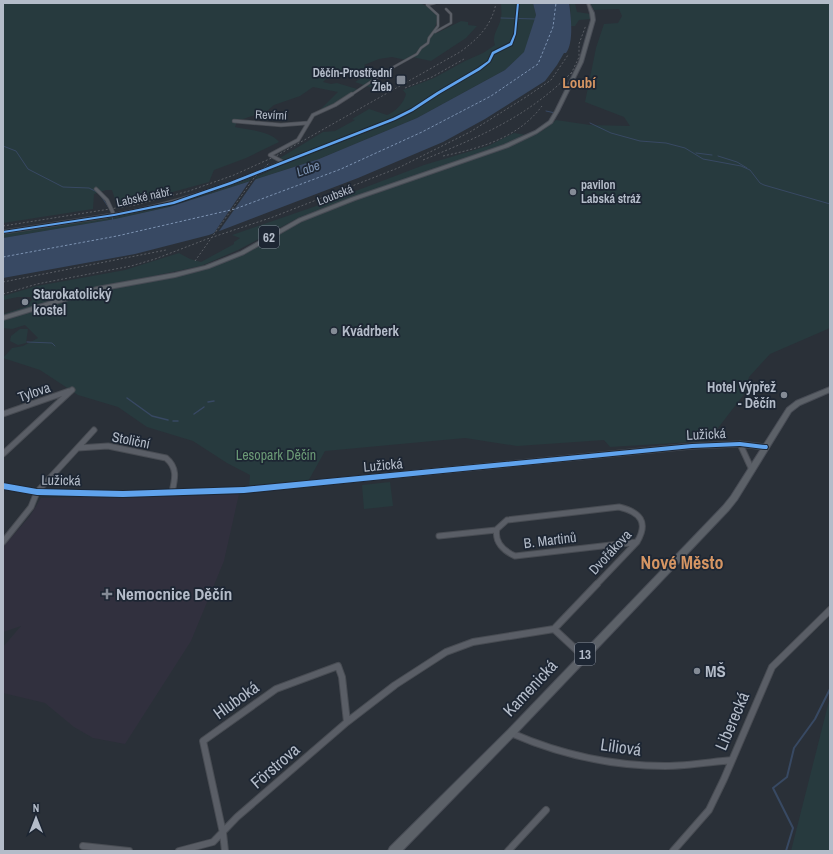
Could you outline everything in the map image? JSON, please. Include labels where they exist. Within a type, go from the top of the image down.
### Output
[{"type":"main road","name":"Loubská","points":[[3,318],[97,289],[175,275],[207,267],[242,253],[300,220],[353,199],[506,146],[536,132],[552,120],[581,62],[593,20],[588,3]]},
{"type":"main road","name":"Kamenická","points":[[394,851],[510,733],[726,508],[752,470],[789,410],[798,403],[830,389]]},
{"type":"street","points":[[427,4],[435,3]]},
{"type":"street","points":[[308,123],[313,115],[335,105],[390,69],[413,58],[428,43],[429,38],[438,26],[438,15],[427,4]]},
{"type":"street","points":[[435,32],[451,23],[451,14],[446,9]]},
{"type":"street","name":"Revírní","points":[[234,121],[281,125],[308,123]]},
{"type":"street","name":"Labské nábř.","points":[[3,232],[114,215],[180,201],[231,183],[283,162],[270,155],[298,140],[308,123]]},
{"type":"street","points":[[96,189],[101,192],[114,215]]},
{"type":"street","name":"Tylova","points":[[3,414],[72,390],[3,454]]},
{"type":"street","points":[[3,542],[31,507],[36,492],[94,430]]},
{"type":"street","name":"Lužická","points":[[3,486],[36,492],[123,494],[244,490],[692,446],[740,444],[765,447]]},
{"type":"street","name":"Lužická","points":[[740,444],[752,470]]},
{"type":"street","name":"Stoliční","points":[[78,448],[108,446],[126,448],[166,458],[173,463],[175,467],[172,492]]},
{"type":"street","name":"Dvořákova","points":[[496,530],[500,524],[507,520],[619,507],[627,508],[636,512],[643,521],[644,528],[642,535],[637,542],[554,628]]},
{"type":"street","points":[[439,536],[496,530]]},
{"type":"street","name":"B. Martinů","points":[[496,530],[498,544],[506,553],[515,556],[637,542]]},
{"type":"street","name":"Liberecká","points":[[673,851],[709,810],[772,667],[830,610]]},
{"type":"street","points":[[347,722],[395,685],[446,652],[472,642],[554,628],[583,656]]},
{"type":"street","name":"Hluboká","points":[[225,851],[223,833],[203,741],[276,689],[338,666],[342,677],[347,722]]},
{"type":"street","name":"Förstrova","points":[[179,851],[213,842],[237,817],[347,722]]},
{"type":"street","name":"Liliová","points":[[510,733],[528,741],[614,762],[665,766],[732,760]]},
{"type":"street","points":[[508,851],[546,810]]},
{"type":"street","points":[[83,846],[129,851]]},
{"type":"shaded area","name":"Nemocnice Děčín","points":[[239,494],[224,561],[191,641],[125,744],[93,738],[74,727],[45,703],[3,693],[3,647],[21,626],[3,632],[3,547],[30,516],[41,498]]},
{"type":"green space","points":[[3,3],[420,3],[432,9],[438,15],[433,32],[437,33],[461,21],[468,22],[468,25],[477,26],[466,38],[431,61],[412,57],[406,60],[392,57],[379,59],[364,65],[368,68],[362,70],[335,73],[329,76],[323,82],[331,84],[337,83],[357,89],[364,85],[355,82],[368,74],[379,76],[374,81],[379,82],[370,87],[365,86],[347,98],[318,112],[338,92],[313,87],[300,96],[274,105],[267,111],[237,121],[235,127],[271,135],[279,142],[246,158],[214,170],[209,182],[162,195],[117,205],[112,190],[106,190],[94,194],[93,209],[3,223]]},
{"type":"green space","points":[[533,3],[536,15],[525,52],[505,70],[417,118],[319,159],[169,207],[115,219],[3,238],[3,234],[117,217],[172,204],[261,175],[288,162],[280,158],[323,132],[335,131],[355,120],[352,119],[369,109],[387,115],[393,112],[399,107],[405,97],[406,94],[403,90],[434,78],[483,53],[495,45],[494,38],[500,21],[501,4]]},
{"type":"green space","points":[[570,3],[575,3],[577,12],[591,14],[591,19],[579,20],[575,26],[571,26]]},
{"type":"green space","name":"Lesopark Děčín","points":[[590,3],[830,3],[830,328],[770,354],[749,377],[745,393],[708,441],[610,447],[604,440],[517,446],[465,438],[325,451],[306,485],[249,488],[250,475],[227,463],[193,441],[147,427],[118,407],[78,395],[40,370],[3,358],[12,348],[23,346],[38,338],[25,325],[12,329],[3,328],[4,320],[72,298],[183,275],[222,263],[243,255],[303,220],[355,200],[506,148],[542,131],[556,120],[590,125],[630,126],[624,117],[585,102],[596,48],[604,24],[618,23],[622,16],[619,9],[594,10]]},
{"type":"green space","points":[[514,133],[526,135],[504,145],[300,217],[238,250],[201,266],[82,291],[3,316],[3,314],[25,307],[32,300],[31,297],[18,297],[3,300],[3,296],[37,286],[125,270],[179,253],[190,259],[201,262],[234,244],[234,242],[240,238],[232,235],[319,205],[424,165],[488,146]]},
{"type":"green space","points":[[20,329],[28,329],[26,343],[18,345],[10,341],[11,336]]},
{"type":"green space","points":[[390,482],[393,506],[364,509],[362,485]]},
{"type":"green space","points":[[830,697],[830,851],[791,851]]},
{"type":"water","name":"Labe","points":[[533,3],[569,3],[571,36],[569,48],[566,53],[564,53],[545,81],[485,119],[443,142],[358,178],[209,235],[135,254],[3,278],[3,238],[115,219],[169,207],[319,159],[417,118],[505,70],[524,52],[536,15]]},
{"type":"pier","points":[[257,177],[217,234],[212,236],[251,179]]},
{"type":"waterway","points":[[501,18],[535,19]]},
{"type":"waterway","points":[[546,111],[555,113]]},
{"type":"waterway","points":[[590,123],[611,133],[640,141],[666,143],[685,148],[703,159],[741,166],[750,170],[760,183],[764,185],[830,204]]},
{"type":"waterway","points":[[3,146],[16,151],[28,169],[63,187],[89,188],[99,193]]},
{"type":"waterway","points":[[696,153],[712,155]]},
{"type":"waterway","points":[[718,156],[737,162],[747,168]]},
{"type":"waterway","points":[[101,196],[109,208]]},
{"type":"waterway","points":[[111,211],[113,221]]},
{"type":"waterway","points":[[27,342],[52,343],[55,346]]},
{"type":"waterway","points":[[127,398],[152,416],[168,420]]},
{"type":"waterway","points":[[208,402],[214,401]]},
{"type":"waterway","points":[[194,414],[204,407]]},
{"type":"waterway","points":[[173,421],[178,421]]},
{"type":"waterway","points":[[786,851],[793,828],[773,788],[787,777],[794,748],[815,719],[830,689]]},
{"type":"ferry route","points":[[3,257],[117,236],[235,209],[341,169],[422,132],[491,96],[538,64],[553,27],[556,3]]},
{"type":"railway","points":[[3,226],[135,205],[189,191],[234,175],[276,156],[460,52],[473,42],[488,25],[496,3]]},
{"type":"railway","points":[[572,72],[579,57],[579,44],[586,25]]},
{"type":"railway","points":[[212,237],[273,217],[398,168],[470,132],[551,80],[568,55]]},
{"type":"railway","points":[[405,88],[432,77],[464,59]]},
{"type":"railway","points":[[423,160],[503,124],[539,101],[572,72]]},
{"type":"railway","points":[[443,156],[485,145],[510,134],[522,126],[542,106]]},
{"type":"railway","points":[[212,237],[254,178],[269,163]]},
{"type":"railway","points":[[3,294],[37,284],[131,266],[155,259],[212,237]]},
{"type":"railway","points":[[195,261],[212,237]]},
{"type":"railway","points":[[3,282],[166,250]]},
{"type":"cycle path","points":[[3,232],[114,215],[173,203],[231,183],[394,119],[412,110],[479,69],[489,61],[493,53],[511,44],[515,34],[518,3]]},
{"type":"cycle path","points":[[3,486],[37,492],[123,494],[244,490],[692,446],[740,444],[765,447]]},
{"type":"place","name":"Děčín-Prostřední Žleb","points":[[401,80]]},
{"type":"place","name":"pavilon Labská stráž","points":[[573,192]]},
{"type":"place","name":"Starokatolický kostel","points":[[25,302]]},
{"type":"place","name":"Kvádrberk","points":[[334,331]]},
{"type":"place","name":"Hotel Výpřež - Děčín","points":[[784,395]]},
{"type":"place","name":"Nemocnice Děčín","points":[[107,594]]},
{"type":"place","name":"MŠ","points":[[697,671]]},
{"type":"district","name":"Loubí","points":[[579,83]]},
{"type":"district","name":"Nové Město","points":[[682,563]]}]
